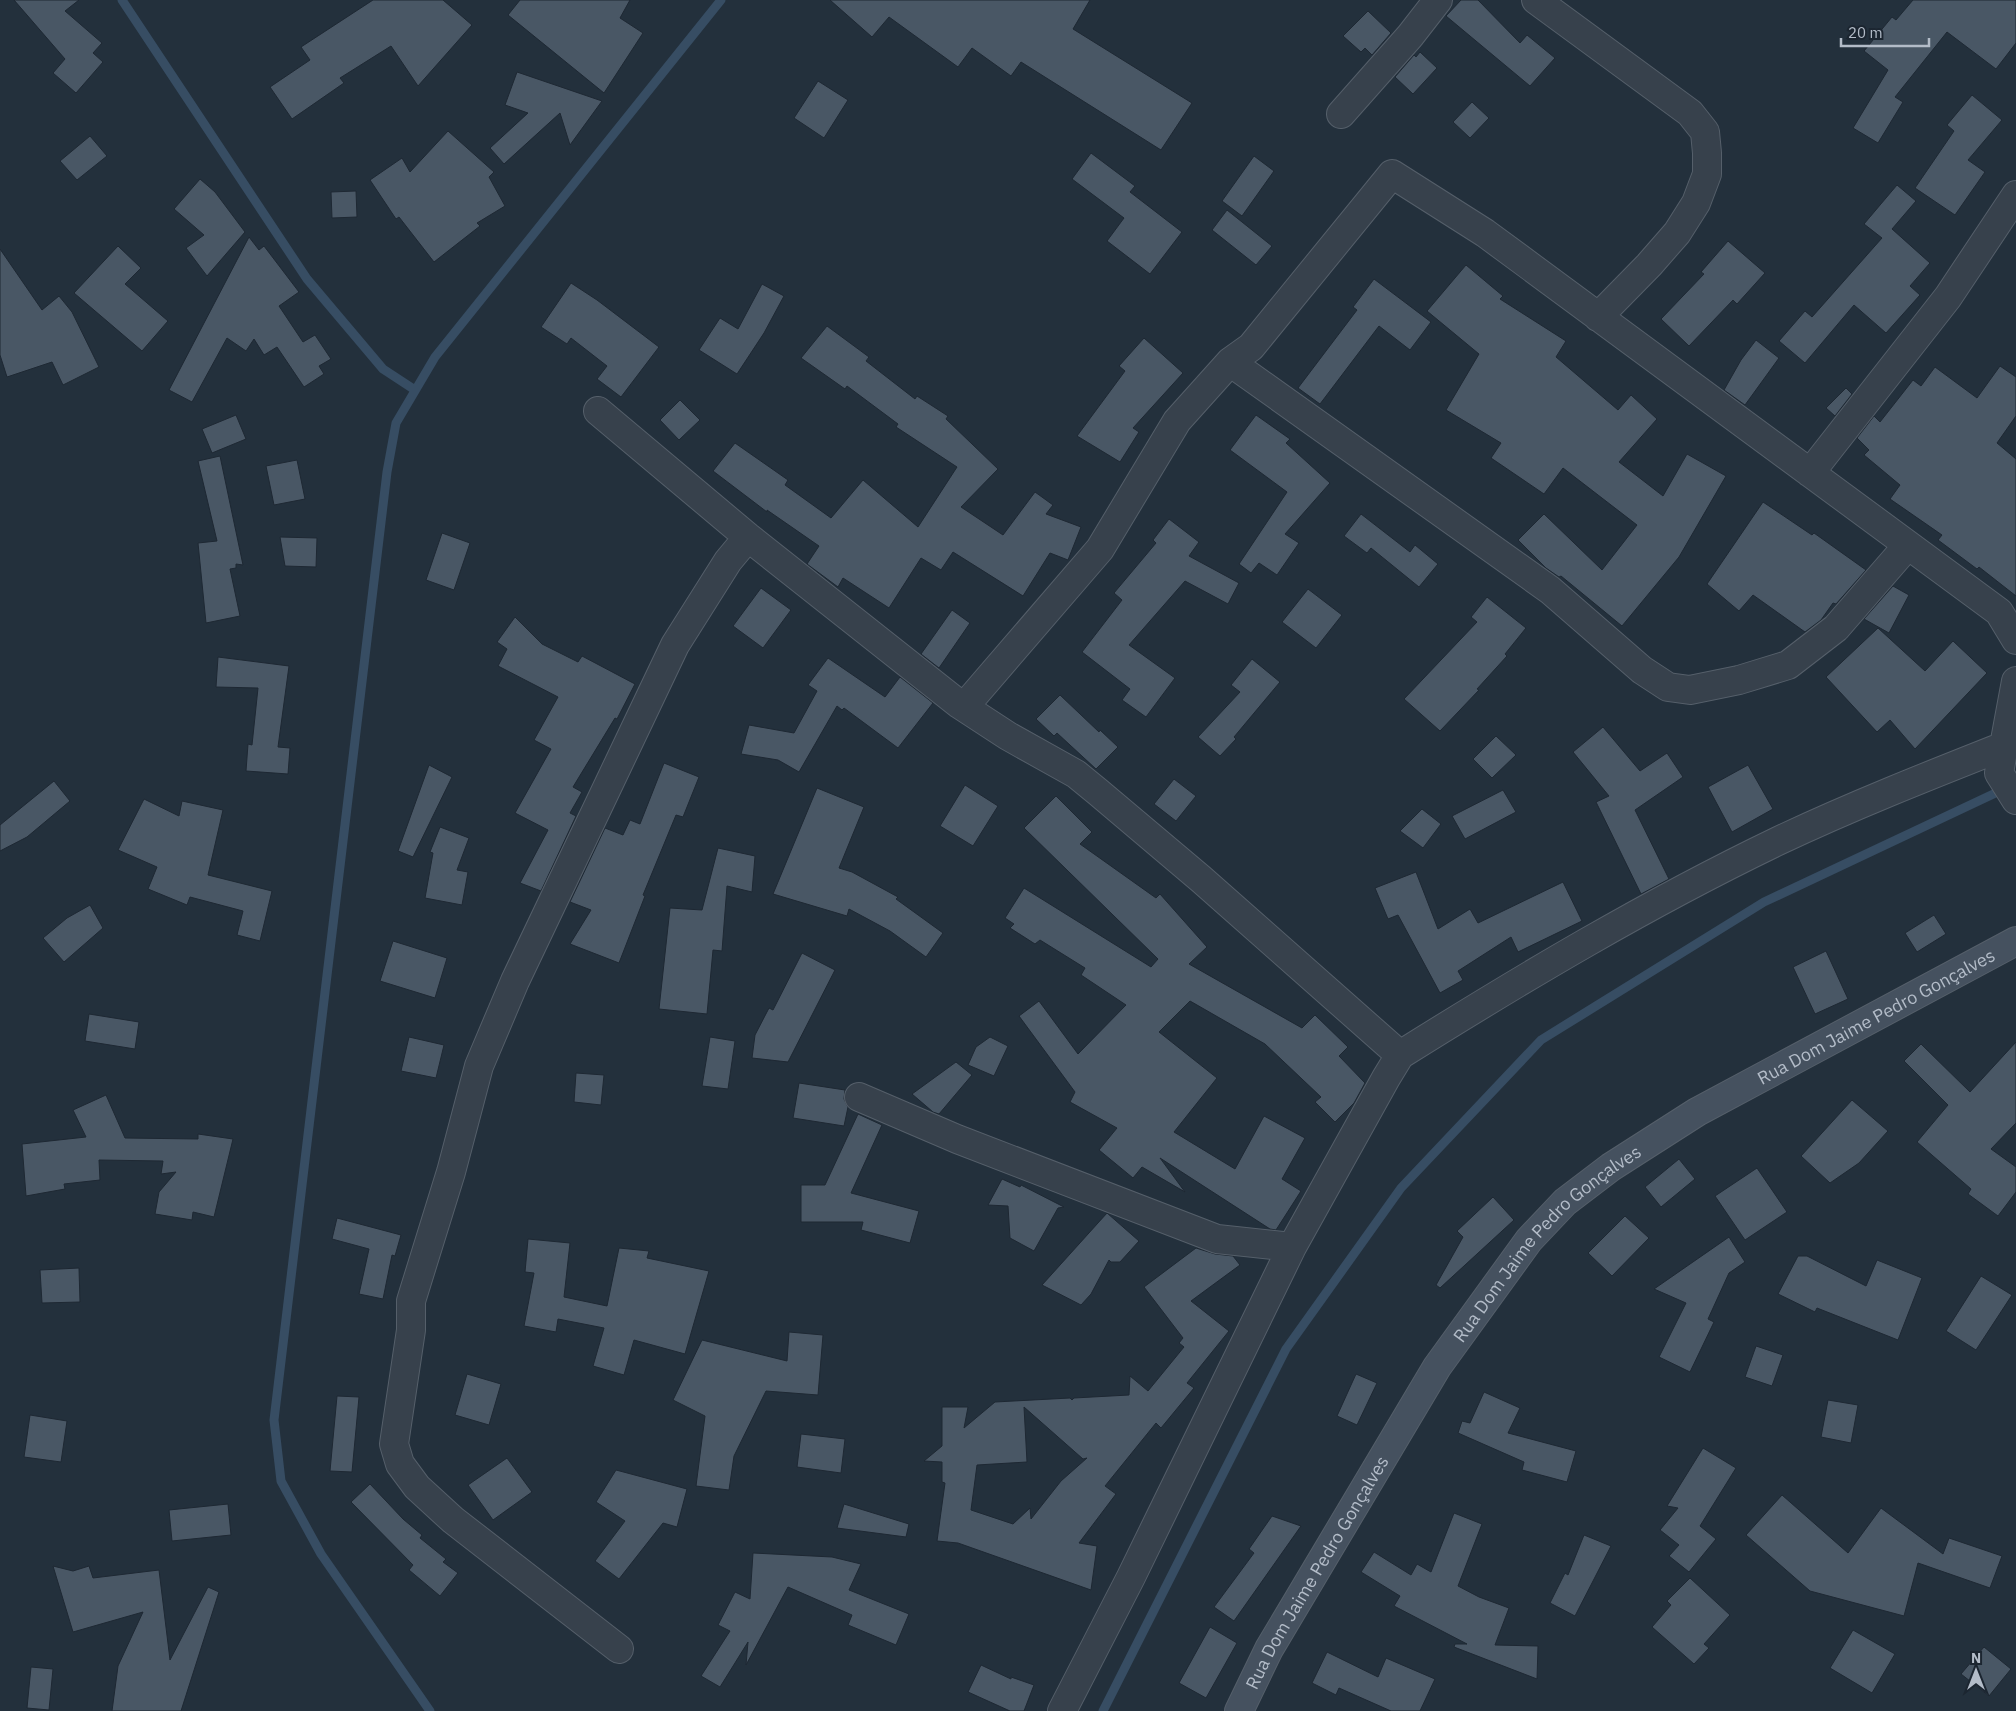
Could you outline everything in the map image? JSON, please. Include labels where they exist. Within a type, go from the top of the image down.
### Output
[{"type":"main road","name":"Rua Dom Jaime Pedro Gonçalves","points":[[1239,1711],[1269,1650],[1437,1367],[1529,1240],[1564,1202],[1611,1166],[1697,1112],[2016,940]]},
{"type":"street","points":[[1341,114],[1410,36],[1438,0]]},
{"type":"street","points":[[1536,0],[1690,113],[1705,132],[1707,174],[1696,203],[1677,232],[1649,265],[1598,317]]},
{"type":"street","points":[[964,707],[1100,549],[1177,421],[1230,362],[1251,347],[1392,174],[1485,233],[1999,612],[2014,632]]},
{"type":"street","points":[[1810,474],[1948,297],[2016,195]]},
{"type":"street","points":[[1230,362],[1550,590],[1642,670],[1668,688],[1690,690],[1739,680],[1788,665],[1836,628],[1908,545]]},
{"type":"street","points":[[598,411],[748,537],[964,707],[1008,736],[1076,774],[1106,798],[1202,879],[1400,1055]]},
{"type":"street","points":[[620,1649],[452,1520],[417,1487],[400,1464],[394,1444],[412,1330],[412,1300],[451,1172],[480,1066],[515,981],[675,645],[728,561],[748,537]]},
{"type":"street","points":[[2016,681],[2010,742],[1999,773],[2016,800]]},
{"type":"street","points":[[1062,1711],[1131,1577],[1292,1247],[1400,1055],[1609,928],[1778,841],[1891,790],[2010,742]]},
{"type":"street","points":[[859,1097],[957,1139],[1217,1239],[1292,1247]]},
{"type":"building","points":[[14,0],[79,0],[65,11],[102,43],[93,53],[103,62],[76,93],[53,73],[65,59]]},
{"type":"building","points":[[373,0],[443,0],[472,25],[418,86],[391,46],[340,78],[344,83],[292,119],[270,87],[310,60],[301,47]]},
{"type":"building","points":[[520,0],[630,0],[620,18],[643,33],[604,93],[508,15]]},
{"type":"building","points":[[830,0],[1090,0],[1073,29],[1192,103],[1161,150],[1021,62],[1011,76],[972,48],[958,67],[889,17],[872,37]]},
{"type":"building","points":[[1461,0],[1478,0],[1520,43],[1527,35],[1555,58],[1530,86],[1446,16]]},
{"type":"building","points":[[1913,0],[2016,0],[2016,43],[1996,69],[1947,32],[1895,97],[1903,102],[1878,143],[1853,128],[1888,70],[1864,51],[1892,17],[1896,20]]},
{"type":"building","points":[[1368,11],[1391,33],[1372,55],[1365,48],[1361,52],[1343,36]]},
{"type":"building","points":[[1420,52],[1437,68],[1413,94],[1395,77],[1414,55],[1416,57]]},
{"type":"building","points":[[517,72],[602,101],[570,145],[560,113],[504,164],[490,148],[528,113],[505,105]]},
{"type":"building","points":[[818,81],[848,100],[824,138],[794,118]]},
{"type":"building","points":[[1972,95],[2002,120],[1968,160],[1985,172],[1955,215],[1915,188],[1954,131],[1947,125]]},
{"type":"building","points":[[1472,102],[1489,118],[1470,138],[1453,122]]},
{"type":"building","points":[[448,131],[494,172],[489,177],[505,206],[477,223],[480,226],[434,262],[399,217],[396,219],[370,180],[402,158],[410,172]]},
{"type":"building","points":[[90,136],[107,156],[77,180],[60,161]]},
{"type":"building","points":[[1091,153],[1135,186],[1130,192],[1182,232],[1150,274],[1107,241],[1124,218],[1072,179]]},
{"type":"building","points":[[1254,156],[1274,171],[1242,216],[1222,201]]},
{"type":"building","points":[[200,179],[215,192],[245,232],[207,276],[186,248],[204,235],[174,209]]},
{"type":"building","points":[[1897,185],[1916,201],[1892,229],[1930,263],[1910,286],[1920,295],[1886,333],[1854,305],[1805,363],[1779,341],[1805,311],[1812,317],[1882,238],[1864,224]]},
{"type":"building","points":[[356,191],[357,217],[332,218],[331,192]]},
{"type":"building","points":[[1227,210],[1272,246],[1256,265],[1212,230]]},
{"type":"building","points":[[249,237],[259,250],[264,246],[299,292],[279,306],[303,342],[315,335],[331,359],[319,366],[324,374],[304,387],[277,347],[264,355],[254,339],[246,351],[227,338],[192,402],[169,390]]},
{"type":"building","points":[[1728,241],[1765,273],[1737,304],[1733,300],[1689,346],[1661,319],[1704,274],[1701,272]]},
{"type":"building","points":[[118,246],[141,268],[125,284],[168,321],[142,351],[74,293]]},
{"type":"building","points":[[0,249],[42,310],[59,296],[72,312],[99,367],[63,385],[52,362],[7,377],[0,355]]},
{"type":"building","points":[[1466,265],[1503,296],[1500,299],[1566,341],[1556,357],[1618,410],[1631,395],[1657,419],[1619,462],[1663,496],[1687,454],[1726,476],[1679,557],[1622,626],[1561,576],[1559,577],[1546,568],[1518,540],[1544,514],[1602,570],[1637,525],[1563,468],[1544,494],[1491,458],[1501,443],[1446,410],[1479,354],[1427,311]]},
{"type":"building","points":[[1374,279],[1431,322],[1410,350],[1379,326],[1320,404],[1298,388],[1357,310],[1353,307]]},
{"type":"building","points":[[571,283],[597,300],[659,347],[621,397],[597,379],[607,366],[571,338],[567,344],[541,327]]},
{"type":"building","points":[[762,284],[784,296],[764,333],[737,374],[699,350],[720,318],[738,329]]},
{"type":"building","points":[[827,326],[869,357],[866,361],[915,399],[917,396],[948,416],[946,419],[998,469],[961,507],[1003,535],[1035,492],[1053,505],[1046,514],[1081,527],[1068,560],[1050,553],[1023,596],[953,552],[941,570],[921,558],[889,608],[843,578],[838,587],[807,564],[819,546],[767,510],[767,512],[713,471],[735,443],[788,480],[785,485],[831,518],[863,480],[918,527],[957,467],[896,427],[898,424],[847,386],[845,389],[801,358]]},
{"type":"building","points":[[1144,338],[1183,373],[1133,428],[1139,432],[1120,462],[1077,436],[1125,371],[1119,366]]},
{"type":"building","points":[[1756,340],[1779,358],[1745,405],[1724,390],[1741,360]]},
{"type":"building","points":[[2000,366],[2016,377],[2016,416],[1997,443],[2016,459],[2016,596],[1979,567],[1977,569],[1938,540],[1942,535],[1890,499],[1900,485],[1864,455],[1869,450],[1857,438],[1874,416],[1880,422],[1913,380],[1921,386],[1935,367],[1977,398]]},
{"type":"building","points":[[1846,388],[1852,394],[1835,416],[1826,408]]},
{"type":"building","points":[[680,400],[700,420],[679,440],[660,420]]},
{"type":"building","points":[[236,415],[246,439],[212,453],[202,429]]},
{"type":"building","points":[[1256,415],[1290,439],[1286,443],[1330,483],[1285,534],[1299,543],[1277,575],[1259,563],[1251,573],[1239,564],[1287,492],[1230,450]]},
{"type":"building","points":[[220,456],[243,565],[236,564],[236,568],[230,569],[240,616],[206,623],[198,543],[217,541],[198,461]]},
{"type":"building","points":[[297,460],[305,499],[274,505],[266,466]]},
{"type":"building","points":[[1763,502],[1812,535],[1814,533],[1866,570],[1836,604],[1833,603],[1821,620],[1805,632],[1753,595],[1739,611],[1707,584]]},
{"type":"building","points":[[1361,514],[1410,552],[1415,545],[1438,564],[1419,587],[1371,548],[1367,553],[1344,536]]},
{"type":"building","points":[[1169,519],[1199,542],[1189,556],[1239,583],[1228,604],[1185,581],[1129,645],[1175,678],[1146,717],[1122,700],[1130,689],[1082,652],[1122,600],[1114,593],[1156,543],[1153,540]]},
{"type":"building","points":[[442,533],[470,543],[454,590],[426,580]]},
{"type":"building","points":[[280,537],[317,538],[316,567],[285,566]]},
{"type":"building","points":[[1893,586],[1909,595],[1889,633],[1864,619]]},
{"type":"building","points":[[761,588],[791,610],[763,648],[733,626]]},
{"type":"building","points":[[1308,589],[1342,615],[1316,648],[1282,622]]},
{"type":"building","points":[[1487,597],[1526,628],[1505,654],[1507,656],[1477,689],[1479,690],[1440,731],[1404,699],[1477,622],[1471,617]]},
{"type":"building","points":[[952,610],[970,623],[939,668],[921,654]]},
{"type":"building","points":[[515,617],[542,644],[578,662],[582,656],[635,684],[617,719],[615,718],[573,787],[582,792],[570,813],[576,816],[541,891],[520,883],[548,830],[515,813],[551,749],[534,740],[558,697],[498,666],[507,649],[497,642]]},
{"type":"building","points":[[1878,628],[1925,671],[1953,641],[1987,673],[1915,749],[1890,720],[1877,732],[1826,677]]},
{"type":"building","points":[[218,657],[289,666],[278,747],[290,748],[288,774],[246,771],[248,744],[252,745],[258,688],[216,687]]},
{"type":"building","points":[[828,658],[885,697],[900,677],[933,703],[898,748],[844,708],[842,710],[837,706],[799,772],[778,760],[741,754],[749,725],[794,733],[817,691],[808,685]]},
{"type":"building","points":[[1252,659],[1280,682],[1234,737],[1236,739],[1220,756],[1198,737],[1240,692],[1231,685]]},
{"type":"building","points":[[1060,695],[1099,732],[1100,730],[1118,747],[1096,769],[1057,733],[1054,736],[1036,719]]},
{"type":"building","points":[[1603,727],[1640,771],[1667,753],[1683,777],[1635,810],[1669,879],[1641,894],[1596,802],[1609,796],[1573,752]]},
{"type":"building","points":[[1496,736],[1516,755],[1492,778],[1473,759]]},
{"type":"building","points":[[664,763],[699,777],[683,817],[676,815],[643,895],[645,896],[619,963],[570,944],[591,910],[570,902],[605,828],[623,835],[630,820],[640,824]]},
{"type":"building","points":[[429,765],[452,777],[413,857],[398,851]]},
{"type":"building","points":[[1748,765],[1773,809],[1732,832],[1708,787]]},
{"type":"building","points":[[1174,779],[1196,796],[1176,821],[1154,804]]},
{"type":"building","points":[[54,781],[70,801],[27,837],[0,851],[0,825]]},
{"type":"building","points":[[965,785],[998,806],[973,846],[940,826]]},
{"type":"building","points":[[817,788],[864,807],[839,868],[852,872],[898,897],[896,899],[943,933],[926,957],[890,931],[849,909],[847,916],[773,894]]},
{"type":"building","points":[[1503,790],[1516,812],[1465,839],[1452,816]]},
{"type":"building","points":[[1056,796],[1092,832],[1080,844],[1156,898],[1160,894],[1207,947],[1189,964],[1302,1028],[1315,1015],[1348,1047],[1339,1056],[1365,1083],[1354,1103],[1335,1122],[1315,1102],[1321,1097],[1265,1044],[1190,1001],[1159,1032],[1217,1078],[1174,1132],[1235,1169],[1264,1116],[1305,1138],[1282,1179],[1301,1191],[1276,1230],[1270,1229],[1160,1158],[1185,1192],[1142,1167],[1133,1178],[1099,1150],[1117,1128],[1070,1102],[1075,1092],[1019,1016],[1039,1001],[1078,1054],[1126,1005],[1081,975],[1085,968],[1040,940],[1035,944],[1010,928],[1014,924],[1005,918],[1024,888],[1151,967],[1158,959],[1024,828]]},
{"type":"building","points":[[144,799],[179,816],[182,801],[223,810],[208,875],[272,891],[260,941],[237,935],[243,911],[190,897],[187,905],[148,889],[157,867],[118,850]]},
{"type":"building","points":[[1422,809],[1441,824],[1423,848],[1400,831]]},
{"type":"building","points":[[440,827],[469,838],[457,870],[468,872],[462,905],[425,898],[433,853],[430,852]]},
{"type":"building","points":[[718,848],[755,856],[752,892],[727,886],[722,951],[713,950],[707,1014],[659,1009],[670,908],[702,910]]},
{"type":"building","points":[[1416,872],[1438,929],[1470,909],[1478,923],[1563,882],[1582,921],[1518,952],[1511,937],[1458,971],[1463,980],[1440,993],[1398,915],[1388,919],[1375,888]]},
{"type":"building","points":[[90,905],[103,928],[64,962],[43,938],[67,918]]},
{"type":"building","points":[[1934,915],[1946,934],[1917,952],[1905,933]]},
{"type":"building","points":[[393,941],[447,958],[435,998],[380,981]]},
{"type":"building","points":[[1826,951],[1848,999],[1815,1014],[1793,967]]},
{"type":"building","points":[[802,953],[835,970],[788,1062],[752,1058],[755,1035],[769,1008],[773,1010]]},
{"type":"building","points":[[89,1014],[139,1022],[135,1049],[85,1041]]},
{"type":"building","points":[[409,1037],[444,1045],[436,1078],[401,1071]]},
{"type":"building","points":[[710,1037],[735,1041],[728,1089],[702,1086]]},
{"type":"building","points":[[990,1037],[1008,1046],[994,1076],[968,1065],[976,1047]]},
{"type":"building","points":[[2016,1042],[2016,1123],[1991,1149],[2016,1167],[2016,1192],[1998,1216],[1968,1194],[1971,1189],[1917,1142],[1948,1105],[1904,1061],[1921,1044],[1970,1092]]},
{"type":"building","points":[[956,1062],[972,1075],[939,1114],[933,1112],[912,1094]]},
{"type":"building","points":[[576,1073],[604,1075],[601,1105],[574,1102]]},
{"type":"building","points":[[799,1083],[845,1090],[844,1099],[848,1107],[844,1126],[793,1118]]},
{"type":"building","points":[[106,1095],[125,1138],[198,1139],[198,1134],[233,1139],[214,1217],[193,1212],[192,1220],[155,1214],[159,1192],[176,1172],[161,1174],[163,1161],[99,1160],[100,1180],[64,1184],[65,1189],[26,1196],[22,1144],[86,1137],[73,1110]]},
{"type":"building","points":[[1852,1100],[1888,1131],[1859,1163],[1830,1183],[1801,1156]]},
{"type":"building","points":[[858,1114],[882,1125],[851,1193],[919,1211],[910,1243],[861,1230],[863,1222],[801,1222],[801,1185],[825,1185]]},
{"type":"building","points":[[1679,1159],[1695,1179],[1661,1207],[1645,1187]]},
{"type":"building","points":[[1757,1168],[1787,1212],[1745,1240],[1715,1196]]},
{"type":"building","points":[[1002,1179],[1020,1187],[1021,1185],[1064,1207],[1058,1208],[1034,1251],[1010,1238],[1008,1206],[988,1205]]},
{"type":"building","points":[[1493,1197],[1514,1220],[1440,1288],[1436,1285],[1463,1237],[1457,1231]]},
{"type":"building","points":[[1107,1213],[1139,1241],[1120,1262],[1111,1262],[1109,1260],[1091,1294],[1081,1305],[1042,1285]]},
{"type":"building","points":[[1625,1216],[1649,1238],[1612,1276],[1588,1253]]},
{"type":"building","points":[[337,1218],[401,1235],[395,1256],[392,1255],[383,1299],[359,1294],[369,1249],[332,1239]]},
{"type":"building","points":[[1729,1237],[1745,1262],[1729,1273],[1708,1319],[1714,1322],[1690,1372],[1659,1357],[1686,1303],[1654,1289]]},
{"type":"building","points":[[528,1239],[570,1243],[564,1297],[607,1306],[619,1248],[649,1251],[647,1258],[709,1271],[685,1354],[634,1340],[624,1375],[593,1366],[604,1328],[558,1319],[556,1332],[524,1326],[534,1273],[525,1272]]},
{"type":"building","points":[[1196,1248],[1215,1254],[1233,1256],[1240,1265],[1191,1301],[1229,1331],[1187,1383],[1194,1388],[1161,1428],[1156,1423],[1105,1486],[1116,1494],[1079,1543],[1097,1546],[1091,1590],[958,1543],[937,1541],[945,1483],[942,1482],[942,1462],[924,1461],[942,1446],[942,1407],[968,1407],[964,1428],[995,1402],[1070,1398],[1072,1400],[1074,1398],[1129,1395],[1130,1376],[1148,1391],[1184,1347],[1179,1343],[1183,1338],[1144,1287]],"holes":[[[1024,1407],[1083,1459],[1087,1458],[1061,1481],[1031,1519],[1030,1508],[1013,1524],[971,1510],[977,1465],[1027,1462]]]},
{"type":"building","points":[[1798,1256],[1807,1256],[1866,1286],[1877,1260],[1922,1278],[1898,1340],[1817,1308],[1815,1312],[1778,1294]]},
{"type":"building","points":[[79,1268],[80,1302],[42,1303],[40,1270]]},
{"type":"building","points":[[1981,1276],[2012,1295],[1976,1350],[1946,1331]]},
{"type":"building","points":[[789,1332],[823,1335],[818,1395],[766,1391],[734,1456],[729,1490],[696,1486],[705,1416],[673,1400],[702,1340],[787,1361]]},
{"type":"building","points":[[1756,1346],[1783,1355],[1772,1386],[1745,1377]]},
{"type":"building","points":[[467,1374],[501,1384],[489,1425],[455,1415]]},
{"type":"building","points":[[1356,1374],[1377,1383],[1357,1425],[1337,1416]]},
{"type":"building","points":[[1484,1392],[1520,1408],[1508,1433],[1576,1451],[1567,1482],[1522,1470],[1524,1462],[1458,1433],[1462,1421],[1470,1423]]},
{"type":"building","points":[[337,1396],[359,1397],[352,1472],[330,1471]]},
{"type":"building","points":[[1828,1400],[1858,1405],[1851,1443],[1821,1437]]},
{"type":"building","points":[[30,1415],[67,1421],[61,1462],[24,1457]]},
{"type":"building","points":[[801,1434],[845,1439],[841,1473],[797,1467]]},
{"type":"building","points":[[1703,1448],[1736,1468],[1700,1526],[1716,1539],[1689,1572],[1669,1556],[1679,1545],[1660,1530],[1678,1508],[1667,1506]]},
{"type":"building","points":[[507,1458],[532,1492],[493,1520],[468,1485]]},
{"type":"building","points":[[616,1470],[687,1489],[677,1527],[663,1523],[619,1579],[595,1561],[625,1521],[596,1502]]},
{"type":"building","points":[[370,1484],[403,1519],[422,1535],[420,1538],[446,1559],[443,1562],[458,1573],[440,1596],[409,1570],[413,1565],[351,1502]]},
{"type":"building","points":[[1782,1495],[1848,1553],[1881,1508],[1943,1554],[1949,1538],[2002,1556],[1990,1588],[1918,1563],[1904,1616],[1810,1591],[1746,1535]]},
{"type":"building","points":[[228,1504],[231,1535],[172,1541],[169,1510]]},
{"type":"building","points":[[844,1504],[909,1524],[906,1537],[837,1528]]},
{"type":"building","points":[[1454,1513],[1482,1524],[1458,1586],[1479,1597],[1509,1608],[1495,1645],[1538,1646],[1537,1679],[1454,1647],[1455,1644],[1467,1644],[1394,1606],[1400,1596],[1361,1572],[1374,1552],[1411,1575],[1417,1564],[1431,1572]]},
{"type":"building","points":[[1272,1516],[1301,1526],[1234,1621],[1214,1607],[1254,1553],[1249,1549]]},
{"type":"building","points":[[1584,1535],[1611,1546],[1575,1616],[1550,1603],[1565,1573],[1568,1575]]},
{"type":"building","points":[[753,1553],[832,1557],[861,1564],[849,1590],[909,1614],[896,1645],[848,1625],[852,1615],[788,1587],[746,1665],[748,1642],[720,1687],[701,1676],[730,1631],[718,1625],[735,1592],[750,1599]]},
{"type":"building","points":[[53,1566],[73,1571],[89,1566],[93,1578],[159,1570],[170,1660],[208,1587],[219,1592],[181,1711],[112,1711],[118,1666],[143,1612],[73,1632]]},
{"type":"building","points":[[1690,1578],[1730,1615],[1704,1644],[1709,1648],[1694,1664],[1652,1627],[1671,1605],[1667,1601]]},
{"type":"building","points":[[1210,1627],[1237,1643],[1206,1698],[1179,1683]]},
{"type":"building","points":[[1853,1630],[1895,1654],[1872,1693],[1830,1668]]},
{"type":"building","points":[[1984,1647],[2011,1669],[1989,1696],[1961,1674]]},
{"type":"building","points":[[1327,1652],[1378,1677],[1386,1658],[1435,1679],[1420,1711],[1391,1711],[1339,1688],[1336,1695],[1312,1683]]},
{"type":"building","points":[[981,1665],[1011,1679],[1011,1677],[1034,1685],[1024,1711],[1010,1711],[968,1692]]},
{"type":"building","points":[[31,1667],[53,1669],[49,1710],[27,1708]]},
{"type":"waterway","points":[[122,0],[307,279],[383,369],[415,390]]},
{"type":"waterway","points":[[430,1711],[321,1554],[281,1481],[274,1420],[387,472],[396,423],[435,357],[721,0]]},
{"type":"waterway","points":[[1103,1711],[1286,1349],[1401,1188],[1541,1040],[1764,902],[2004,789]]}]
